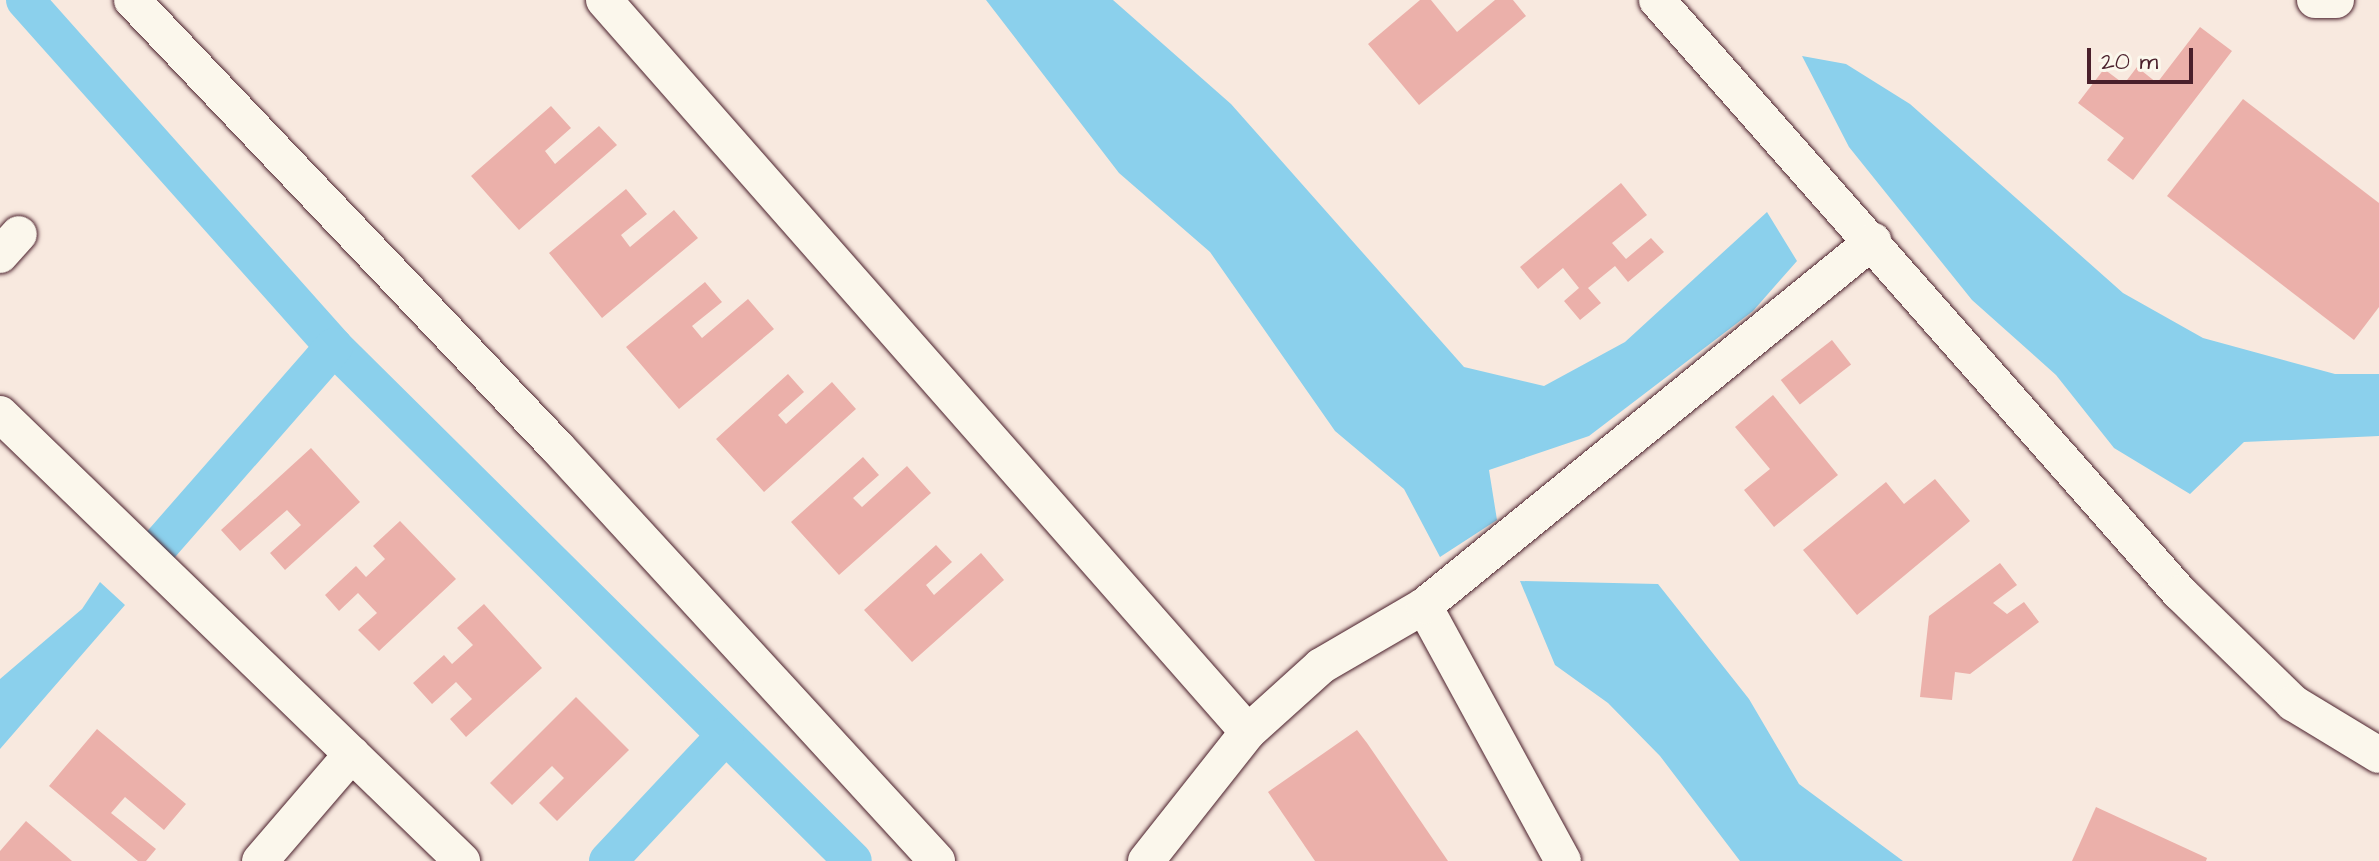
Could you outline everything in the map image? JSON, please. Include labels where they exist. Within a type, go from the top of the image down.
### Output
[{"type":"street","points":[[132,0],[557,447],[937,861]]},
{"type":"street","points":[[604,0],[1248,732]]},
{"type":"street","points":[[1657,0],[1873,241],[1972,362],[2180,593],[2293,703],[2379,755]]},
{"type":"street","points":[[2315,0],[2336,0]]},
{"type":"street","points":[[1146,861],[1248,732],[1321,666],[1424,606],[1873,241]]},
{"type":"street","points":[[0,414],[462,861]]},
{"type":"street","points":[[1424,606],[1552,853]]},
{"type":"street","points":[[260,861],[352,754]]},
{"type":"water","points":[[986,0],[1113,0],[1231,104],[1464,367],[1544,386],[1625,342],[1767,212],[1797,261],[1753,311],[1589,436],[1489,470],[1497,520],[1440,557],[1404,489],[1335,431],[1210,252],[1119,173]]},
{"type":"water","points":[[1802,56],[1846,64],[1910,104],[2123,293],[2203,338],[2335,374],[2379,374],[2379,436],[2244,442],[2190,494],[2114,448],[2056,375],[1972,300],[1849,147]]},
{"type":"water","points":[[1520,581],[1658,584],[1749,699],[1799,784],[1903,861],[1740,861],[1660,756],[1608,703],[1555,665]]},
{"type":"water","points":[[100,582],[125,605],[0,749],[0,679],[82,609]]},
{"type":"building","points":[[1420,0],[1431,0],[1457,32],[1495,0],[1513,0],[1526,16],[1419,105],[1368,44]]},
{"type":"building","points":[[2200,27],[2232,51],[2133,180],[2107,160],[2124,138],[2078,103],[2104,69],[2124,84],[2137,67],[2157,83]]},
{"type":"building","points":[[2243,99],[2379,203],[2379,307],[2354,340],[2167,196]]},
{"type":"building","points":[[551,106],[571,128],[545,151],[555,164],[599,126],[617,145],[519,230],[471,176]]},
{"type":"building","points":[[1621,183],[1647,215],[1612,243],[1626,259],[1651,238],[1664,252],[1628,282],[1615,266],[1588,288],[1601,303],[1580,320],[1564,301],[1579,288],[1563,268],[1538,289],[1520,267]]},
{"type":"building","points":[[626,189],[647,214],[621,235],[630,247],[674,210],[698,238],[602,318],[549,253]]},
{"type":"building","points":[[705,282],[722,302],[692,326],[702,338],[748,299],[774,329],[679,409],[626,347]]},
{"type":"building","points":[[1832,340],[1851,364],[1800,404],[1781,380]]},
{"type":"building","points":[[788,374],[804,392],[778,415],[786,424],[832,382],[856,409],[764,492],[716,439]]},
{"type":"building","points":[[1773,395],[1838,475],[1774,527],[1744,490],[1770,469],[1735,427]]},
{"type":"building","points":[[311,448],[360,502],[285,570],[270,553],[301,525],[287,510],[240,551],[221,530]]},
{"type":"building","points":[[863,457],[879,475],[853,498],[862,507],[907,466],[931,493],[839,575],[791,522]]},
{"type":"building","points":[[1935,479],[1970,521],[1857,615],[1803,550],[1886,482],[1904,504]]},
{"type":"building","points":[[400,521],[456,579],[379,651],[358,630],[377,613],[358,593],[339,611],[325,595],[356,566],[366,577],[385,559],[373,546]]},
{"type":"building","points":[[936,545],[952,562],[926,585],[934,595],[981,553],[1004,580],[912,662],[864,610]]},
{"type":"building","points":[[2000,563],[2017,585],[1993,603],[2007,614],[2024,602],[2039,622],[1970,674],[1955,672],[1952,700],[1920,697],[1929,616]]},
{"type":"building","points":[[484,604],[542,668],[466,737],[450,719],[472,699],[456,682],[432,704],[413,683],[444,655],[452,664],[473,645],[457,628]]},
{"type":"building","points":[[576,697],[629,750],[557,821],[539,803],[564,778],[552,766],[512,805],[490,783]]},
{"type":"building","points":[[97,729],[186,804],[164,830],[125,797],[111,813],[156,849],[146,861],[138,861],[49,786]]},
{"type":"building","points":[[1357,730],[1448,861],[1315,861],[1268,792]]},
{"type":"building","points":[[2096,807],[2207,858],[2206,861],[2072,861]]},
{"type":"building","points":[[26,821],[72,861],[0,861],[0,851]]},
{"type":"waterway","points":[[25,0],[334,347],[853,861]]},
{"type":"waterway","points":[[156,550],[334,347]]},
{"type":"waterway","points":[[608,861],[725,736]]}]
